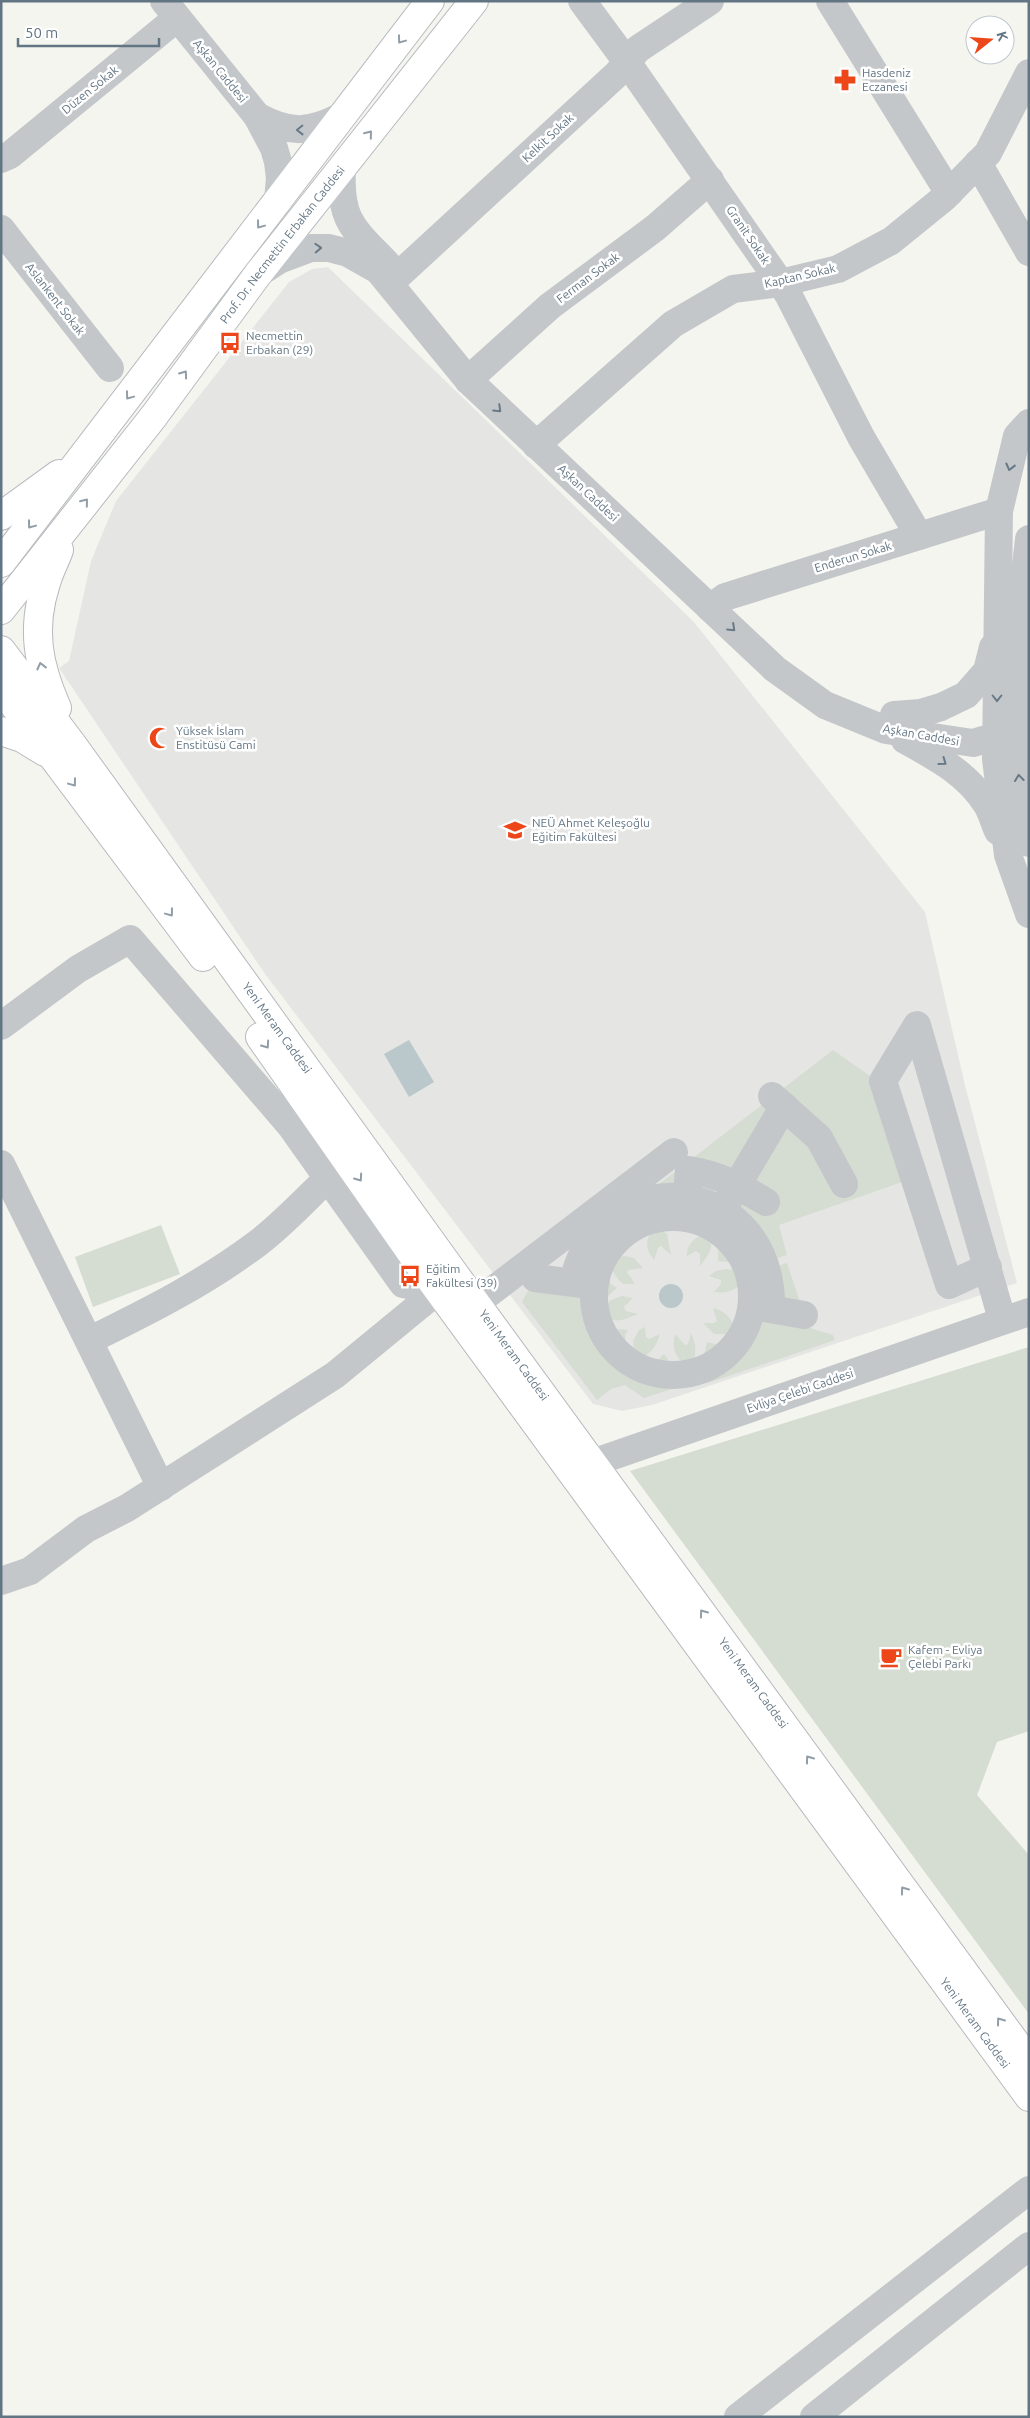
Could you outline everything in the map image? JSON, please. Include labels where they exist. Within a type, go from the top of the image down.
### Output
[{"type":"main road","points":[[1,563],[430,1]]},
{"type":"main road","name":"Prof. Dr. Necmettin Erbakan Caddesi","points":[[1,610],[68,522],[154,416],[258,274],[474,1]]},
{"type":"main road","points":[[1,516],[52,479],[78,463]]},
{"type":"main road","points":[[1,731],[37,746],[63,752],[44,679],[38,641],[41,602],[68,522]]},
{"type":"main road","name":"Yeni Meram Caddesi","points":[[1,650],[63,752],[447,1283],[582,1467],[1029,2061]]},
{"type":"main road","name":"Yeni Meram Caddesi","points":[[1,688],[63,752]]},
{"type":"main road","name":"Yeni Meram Caddesi","points":[[447,1283],[476,1303],[582,1467],[1029,2097]]},
{"type":"street","name":"Granit Sokak","points":[[582,1],[710,180],[780,283],[861,437],[920,536]]},
{"type":"street","name":"Kelkit Sokak","points":[[395,279],[617,74],[638,49],[710,1]]},
{"type":"street","points":[[830,1],[949,193]]},
{"type":"street","name":"Aşkan Caddesi","points":[[170,10],[257,116]]},
{"type":"street","name":"Düzen Sokak","points":[[1,159],[10,155],[170,10]]},
{"type":"street","name":"Kaptan Sokak","points":[[543,439],[673,324],[733,289],[780,283],[838,269],[891,241],[949,193],[988,153],[1029,73]]},
{"type":"street","points":[[257,116],[287,130],[304,130],[316,128],[342,116]]},
{"type":"street","points":[[257,116],[274,148],[278,162],[278,201]]},
{"type":"street","points":[[978,163],[1029,252]]},
{"type":"street","name":"Aşkan Caddesi","points":[[342,168],[343,204],[349,221],[475,374],[543,439],[667,545],[775,669],[825,705],[890,723],[976,727],[1014,736]]},
{"type":"street","name":"Ferman Sokak","points":[[475,374],[550,306],[655,228],[710,180]]},
{"type":"street","name":"Aslankent Sokak","points":[[1,230],[110,368]]},
{"type":"street","name":"Aşkan Caddesi","points":[[258,274],[295,253],[311,248],[329,248],[348,253],[395,279]]},
{"type":"street","points":[[1014,736],[997,634],[999,511],[1017,436],[1029,423]]},
{"type":"street","name":"Enderun Sokak","points":[[718,602],[999,511]]},
{"type":"street","points":[[1029,539],[1022,599],[1014,736],[997,767],[1018,849],[1029,914]]},
{"type":"street","points":[[890,723],[941,707],[966,695],[987,671],[997,634]]},
{"type":"street","points":[[890,723],[965,779],[987,805],[1018,849]]},
{"type":"street","points":[[1,1026],[78,969],[130,939],[290,1125],[403,1284],[447,1283]]},
{"type":"street","points":[[988,1267],[949,1285],[883,1081],[917,1025],[988,1267],[1002,1319]]},
{"type":"street","points":[[717,1219],[737,1185],[778,1101],[819,1138],[844,1184]]},
{"type":"street","points":[[476,1303],[674,1152]]},
{"type":"street","points":[[1,1164],[90,1340],[161,1487]]},
{"type":"street","points":[[685,1208],[689,1170],[705,1172],[737,1185],[766,1202]]},
{"type":"street","points":[[90,1340],[179,1296],[224,1267],[260,1242],[328,1178]]},
{"type":"street","points":[[685,1208],[717,1219],[730,1240],[767,1265],[761,1308],[736,1342],[718,1361],[695,1372],[670,1375],[643,1371],[622,1356],[605,1337],[584,1284],[582,1254],[593,1235],[619,1226],[637,1226],[685,1208]]},
{"type":"street","points":[[534,1278],[584,1284]]},
{"type":"street","points":[[1,1581],[30,1571],[86,1529],[127,1508],[161,1487],[335,1375],[447,1283]]},
{"type":"street","points":[[761,1308],[804,1315]]},
{"type":"street","name":"Evliya Çelebi Caddesi","points":[[582,1467],[1002,1319],[1029,1312]]},
{"type":"street","points":[[738,2417],[1029,2190]]},
{"type":"street","points":[[814,2417],[1029,2246]]},
{"type":"shaded area","name":"NEÜ Ahmet Keleşoğlu Eğitim Fakültesi","points":[[328,267],[694,622],[925,912],[965,1085],[1017,1283],[652,1405],[622,1411],[593,1404],[265,974],[59,668],[69,661],[91,561],[116,501],[289,282],[312,269]]},
{"type":"shaded area","points":[[409,1040],[434,1082],[409,1097],[384,1054]]},
{"type":"shaded area","points":[[833,1050],[873,1078],[905,1181],[779,1225],[787,1255],[769,1261],[738,1218],[735,1181],[713,1170],[683,1194],[641,1198]]},
{"type":"shaded area","points":[[654,1224],[667,1234],[671,1255],[661,1246],[658,1248],[654,1260],[648,1250],[647,1243]]},
{"type":"shaded area","points":[[161,1225],[180,1274],[93,1307],[75,1257]]},
{"type":"shaded area","points":[[710,1231],[712,1241],[710,1250],[700,1266],[700,1254],[696,1251],[687,1256],[687,1251],[694,1240]]},
{"type":"shaded area","points":[[719,1237],[727,1243],[744,1268],[737,1263],[718,1261]]},
{"type":"shaded area","points":[[625,1256],[634,1258],[643,1268],[628,1270],[627,1272],[635,1284],[623,1284],[610,1266],[608,1259]]},
{"type":"shaded area","points":[[787,1263],[803,1311],[775,1306],[771,1268]]},
{"type":"shaded area","points":[[604,1267],[611,1284],[617,1288],[597,1306],[598,1290]]},
{"type":"shaded area","points":[[736,1270],[745,1275],[743,1280],[733,1290],[714,1292],[721,1284],[721,1280],[709,1276],[716,1271]]},
{"type":"shaded area","points":[[533,1281],[591,1288],[593,1316],[605,1342],[612,1351],[631,1367],[652,1377],[673,1379],[694,1375],[714,1366],[731,1352],[745,1333],[754,1311],[805,1318],[810,1328],[833,1335],[835,1340],[708,1383],[703,1379],[644,1398],[625,1385],[611,1389],[597,1400],[522,1302]]},
{"type":"shaded area","points":[[671,1284],[676,1285],[682,1291],[682,1301],[676,1307],[671,1308],[666,1307],[660,1301],[659,1296],[660,1291],[666,1285]]},
{"type":"shaded area","points":[[622,1296],[633,1298],[624,1307],[626,1311],[638,1314],[614,1320],[600,1314],[611,1300]]},
{"type":"shaded area","points":[[713,1308],[724,1312],[729,1317],[734,1328],[731,1334],[714,1334],[703,1323],[714,1323],[717,1321]]},
{"type":"shaded area","points":[[603,1325],[609,1328],[628,1330],[625,1335],[627,1356],[612,1341]]},
{"type":"shaded area","points":[[645,1327],[646,1337],[649,1339],[660,1334],[651,1351],[635,1362],[633,1341],[639,1330]]},
{"type":"shaded area","points":[[691,1333],[695,1350],[690,1368],[678,1358],[674,1340],[675,1334],[685,1345],[688,1344]]},
{"type":"shaded area","points":[[728,1341],[719,1353],[702,1365],[707,1342],[715,1344]]},
{"type":"shaded area","points":[[1029,1347],[1029,1731],[997,1742],[977,1795],[1029,1855],[1029,2014],[630,1471]]},
{"type":"shaded area","points":[[664,1354],[672,1365],[681,1370],[665,1370],[644,1366],[658,1360]]},
{"type":"place","name":"Hasdeniz Eczanesi","points":[[845,80]]},
{"type":"place","name":"Necmettin Erbakan (29)","points":[[230,343]]},
{"type":"place","name":"Yüksek İslam Enstitüsü Cami","points":[[160,738]]},
{"type":"place","name":"NEÜ Ahmet Keleşoğlu Eğitim Fakültesi","points":[[515,830]]},
{"type":"place","name":"Eğitim Fakültesi (39)","points":[[410,1276]]},
{"type":"place","name":"Kafem - Evliya Çelebi Parkı","points":[[891,1657]]}]
